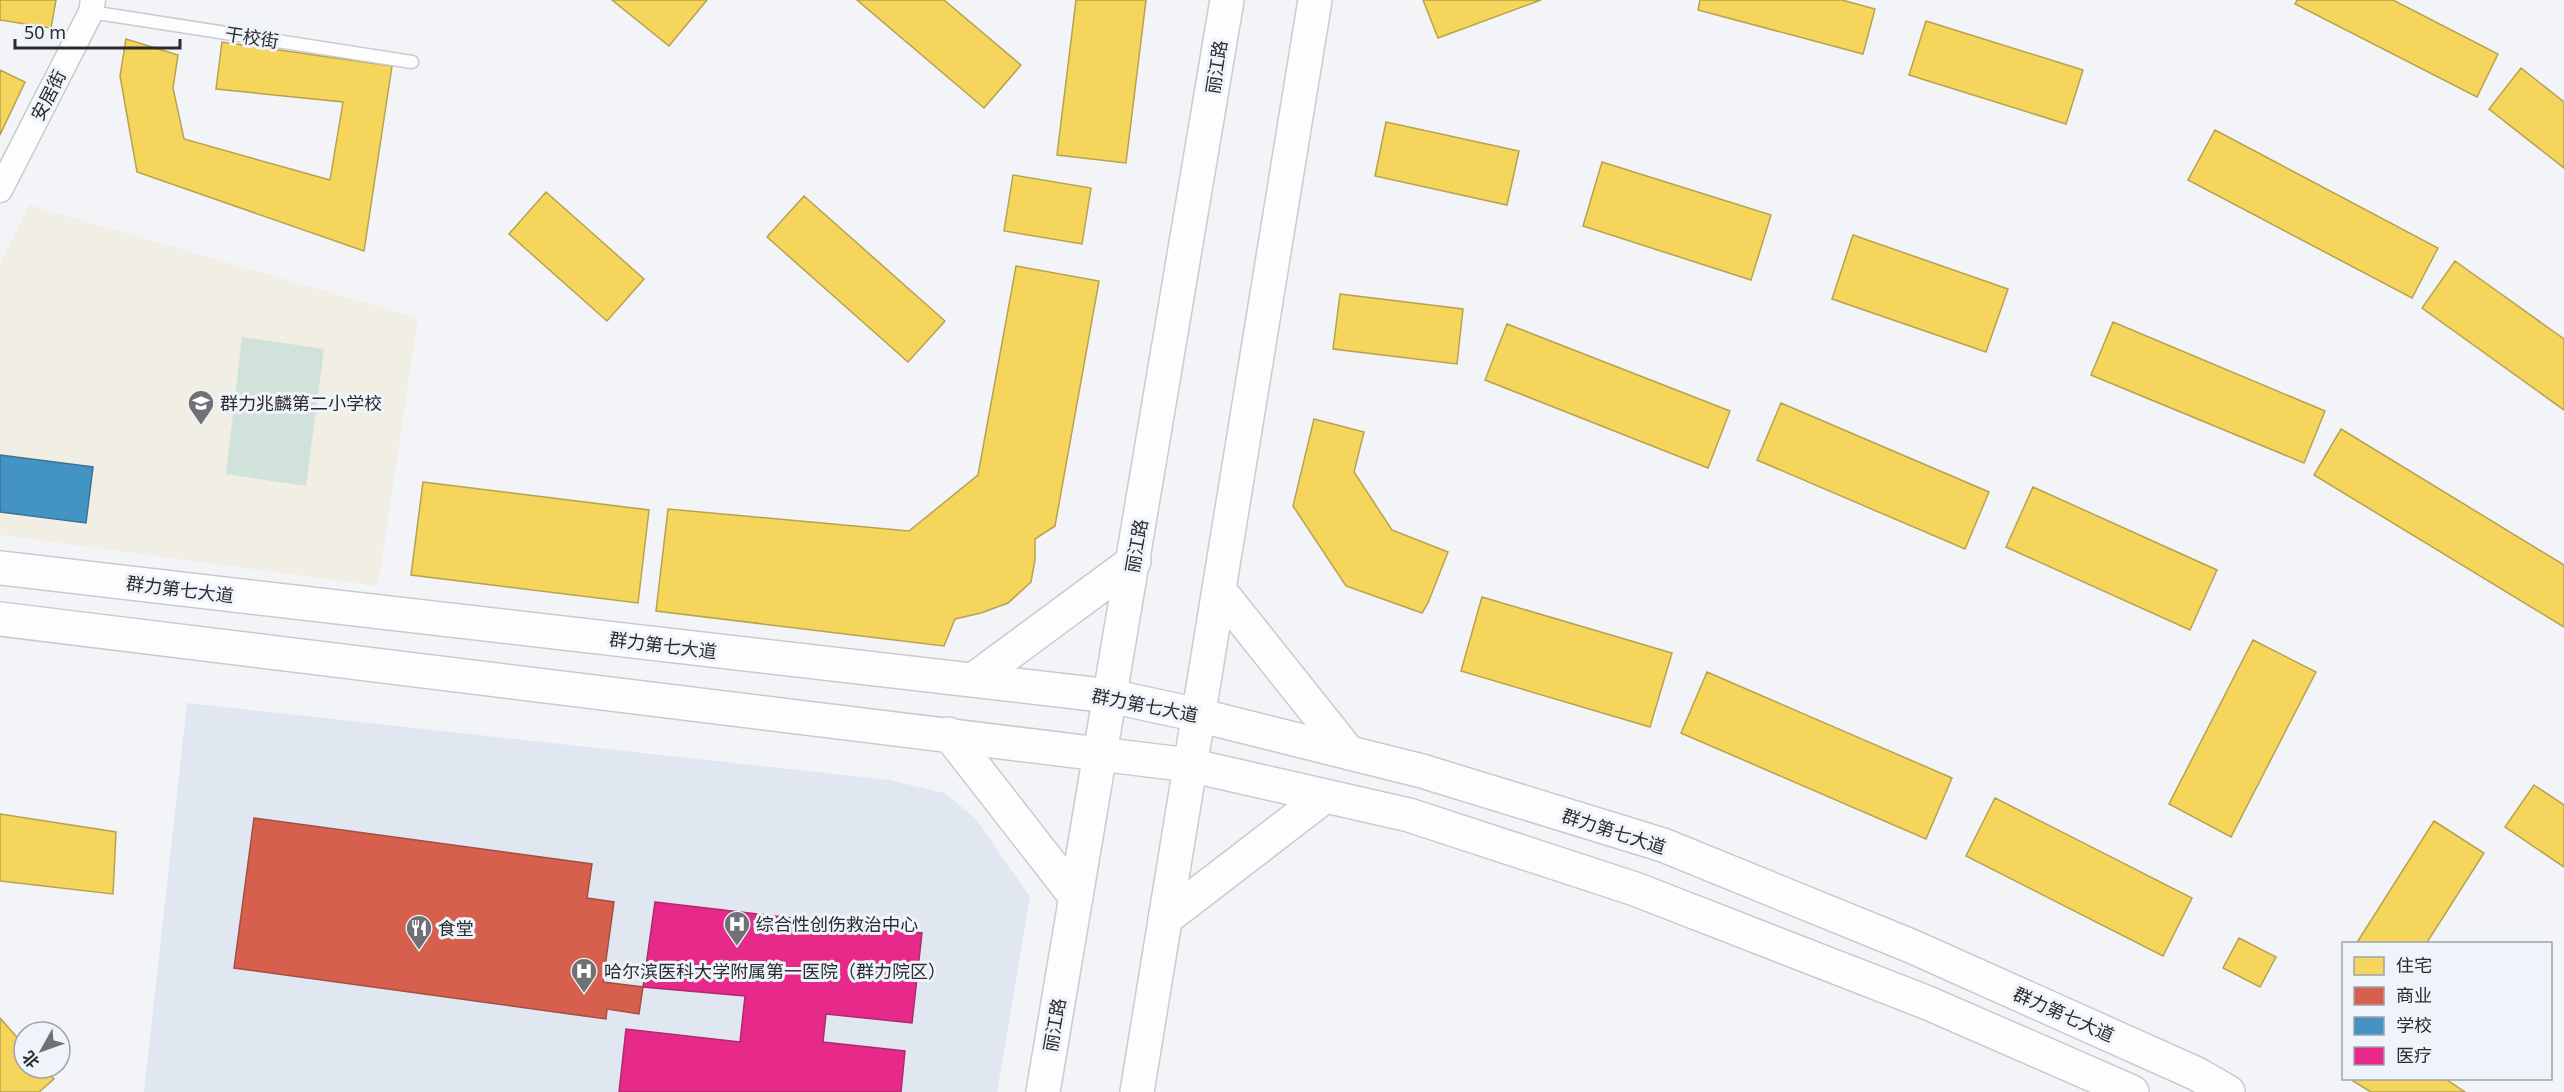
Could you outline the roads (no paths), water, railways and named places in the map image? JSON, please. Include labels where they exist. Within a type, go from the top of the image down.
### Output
[{"type":"main road","name":"丽江路","points":[[1043,1092],[1227,0]]},
{"type":"main road","points":[[1137,1092],[1315,0]]},
{"type":"main road","points":[[973,680],[1134,561]]},
{"type":"main road","name":"群力第七大道","points":[[0,568],[1110,696],[1198,715],[1422,771],[1663,845],[1921,951],[2197,1074],[2228,1092]]},
{"type":"main road","points":[[1219,590],[1349,753]]},
{"type":"main road","points":[[0,619],[1100,752],[1189,765],[1409,815],[1635,890],[1928,1003],[2132,1092]]},
{"type":"main road","points":[[949,734],[1076,897]]},
{"type":"main road","points":[[1166,919],[1325,796]]},
{"type":"street","name":"安居街","points":[[0,190],[92,6]]},
{"type":"lane","name":"干校街","points":[[92,6],[412,62]]},
{"type":"place","name":"群力兆麟第二小学校","points":[[201,426]]},
{"type":"place","name":"综合性创伤救治中心","points":[[737,947]]},
{"type":"place","name":"食堂","points":[[419,951]]},
{"type":"place","name":"哈尔滨医科大学附属第一医院（群力院区）","points":[[584,994]]}]
